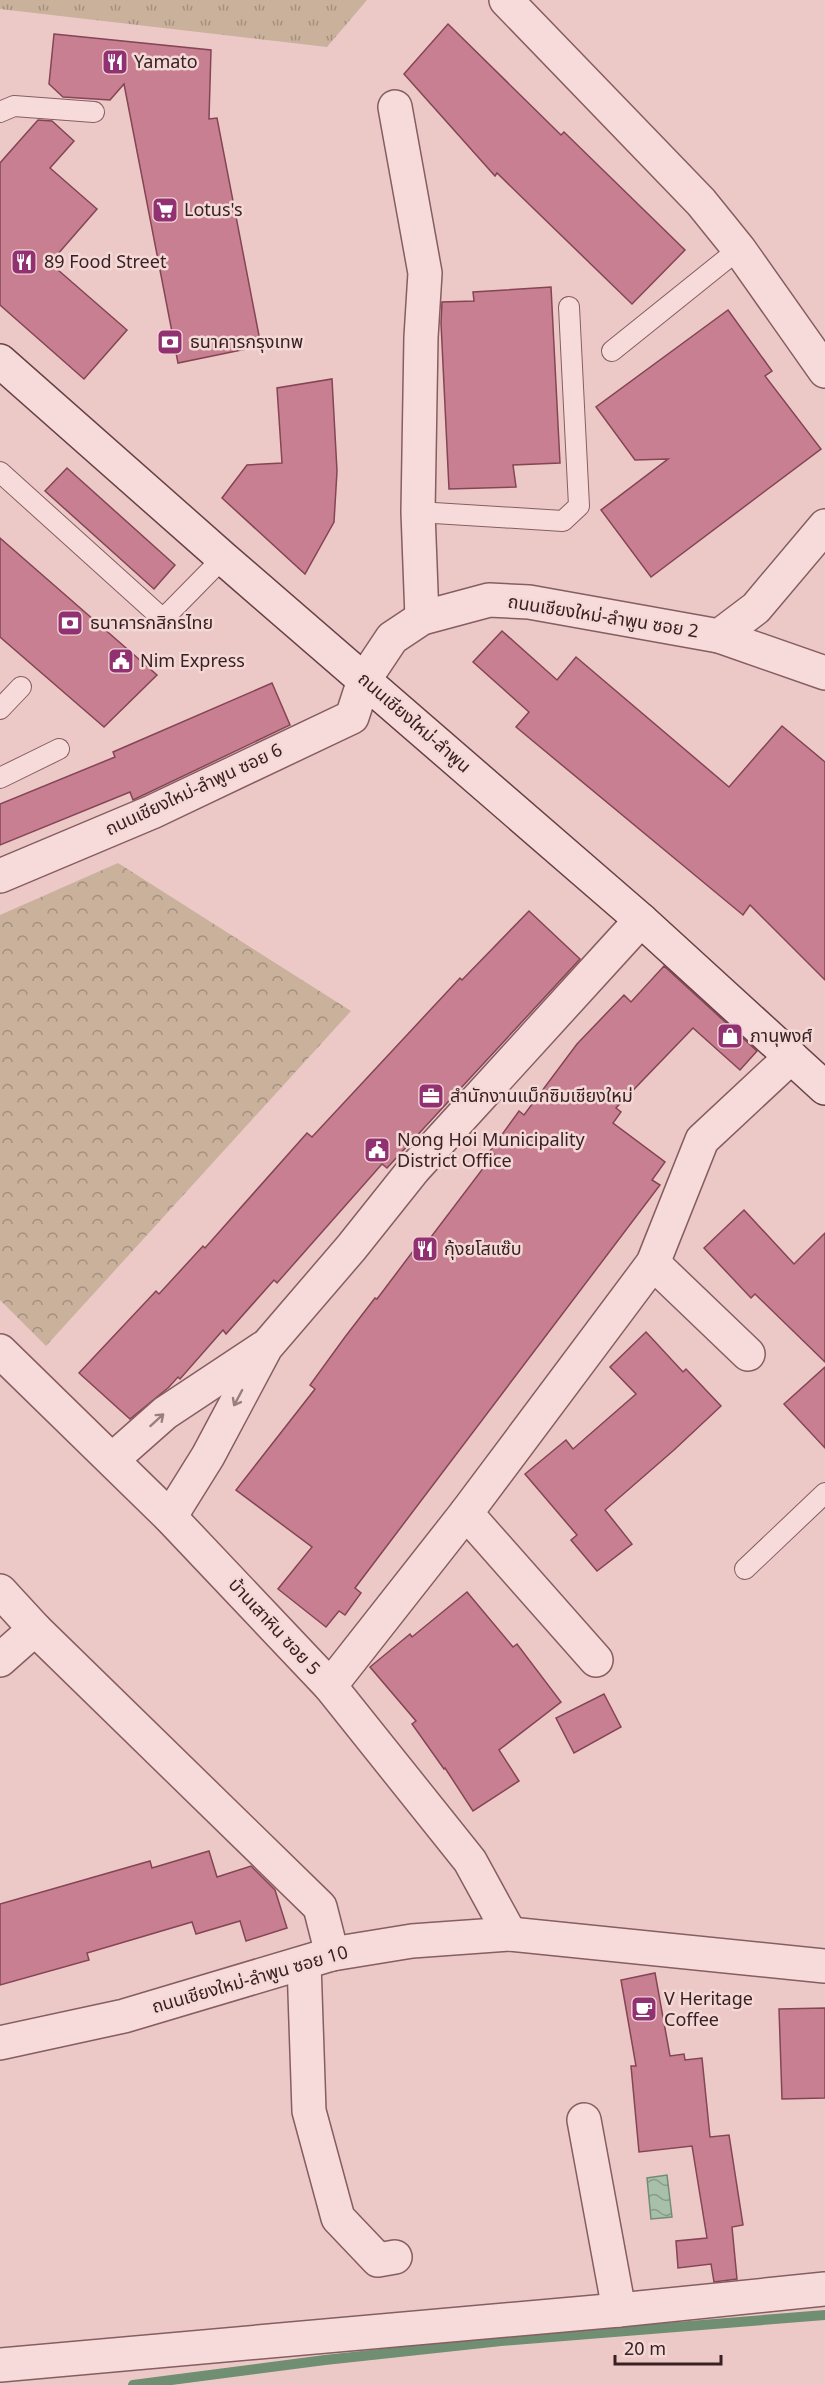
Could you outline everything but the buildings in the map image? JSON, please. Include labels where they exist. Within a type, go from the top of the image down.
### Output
[{"type":"street","points":[[506,0],[701,202],[739,249],[825,371]]},
{"type":"street","points":[[395,107],[425,273],[421,337],[418,512],[422,618]]},
{"type":"street","name":"ถนนเชียงใหม่-ลำพูน","points":[[0,361],[641,921],[825,1088]]},
{"type":"street","name":"ถนนเชียงใหม่-ลำพูน ซอย 2","points":[[364,680],[392,638],[422,618],[489,600],[529,602],[719,636],[756,608],[825,526]]},
{"type":"street","points":[[719,636],[825,673]]},
{"type":"street","name":"ถนนเชียงใหม่-ลำพูน ซอย 6","points":[[0,876],[152,812],[352,717],[364,680]]},
{"type":"street","points":[[170,1517],[208,1456],[266,1347],[351,1248],[414,1169],[641,921]]},
{"type":"street","points":[[330,1686],[466,1513],[653,1263],[702,1140],[791,1057]]},
{"type":"street","points":[[653,1263],[748,1354]]},
{"type":"street","points":[[113,1459],[165,1413],[266,1347]]},
{"type":"street","name":"บ้านเสาหิน ซอย 5","points":[[0,1351],[113,1459],[330,1686],[470,1861],[510,1934]]},
{"type":"street","points":[[466,1513],[596,1660]]},
{"type":"street","points":[[0,1592],[35,1629],[320,1907],[309,2111],[338,2218],[378,2260],[395,2257]]},
{"type":"street","points":[[0,1660],[35,1629]]},
{"type":"street","name":"ถนนเชียงใหม่-ลำพูน ซอย 10","points":[[0,2043],[124,2016],[318,1958],[412,1941],[510,1934],[825,1966]]},
{"type":"street","points":[[584,2120],[619,2310]]},
{"type":"street","points":[[0,2365],[619,2310],[825,2289]]},
{"type":"lane","points":[[0,112],[14,106],[94,112]]},
{"type":"lane","points":[[612,351],[739,249]]},
{"type":"lane","points":[[418,512],[563,521],[579,506],[569,307]]},
{"type":"lane","points":[[0,472],[164,620],[223,558]]},
{"type":"lane","points":[[0,709],[21,687]]},
{"type":"lane","points":[[0,778],[58,749]]},
{"type":"lane","points":[[745,1569],[825,1493]]},
{"type":"green space","points":[[0,0],[367,0],[327,47],[0,9]]},
{"type":"green space","points":[[118,863],[351,1011],[46,1346],[0,1300],[0,915]]},
{"type":"water","points":[[667,2175],[672,2217],[651,2219],[647,2178]]},
{"type":"waterway","points":[[133,2385],[325,2360],[501,2341],[825,2315]]},
{"type":"place","name":"Yamato","points":[[115,62]]},
{"type":"place","name":"Lotus's","points":[[165,210]]},
{"type":"place","name":"89 Food Street","points":[[24,262]]},
{"type":"place","name":"ธนาคารกรุงเทพ","points":[[170,342]]},
{"type":"place","name":"ธนาคารกสิกรไทย","points":[[70,623]]},
{"type":"place","name":"Nim Express","points":[[121,661]]},
{"type":"place","name":"ภานุพงศ์","points":[[730,1036]]},
{"type":"place","name":"สำนักงานแม็กซิมเชียงใหม่","points":[[431,1096]]},
{"type":"place","name":"Nong Hoi Municipality District Office","points":[[377,1150]]},
{"type":"place","name":"กุ้งยโสแซ๊บ","points":[[425,1249]]},
{"type":"place","name":"V Heritage Coffee","points":[[644,2009]]}]
